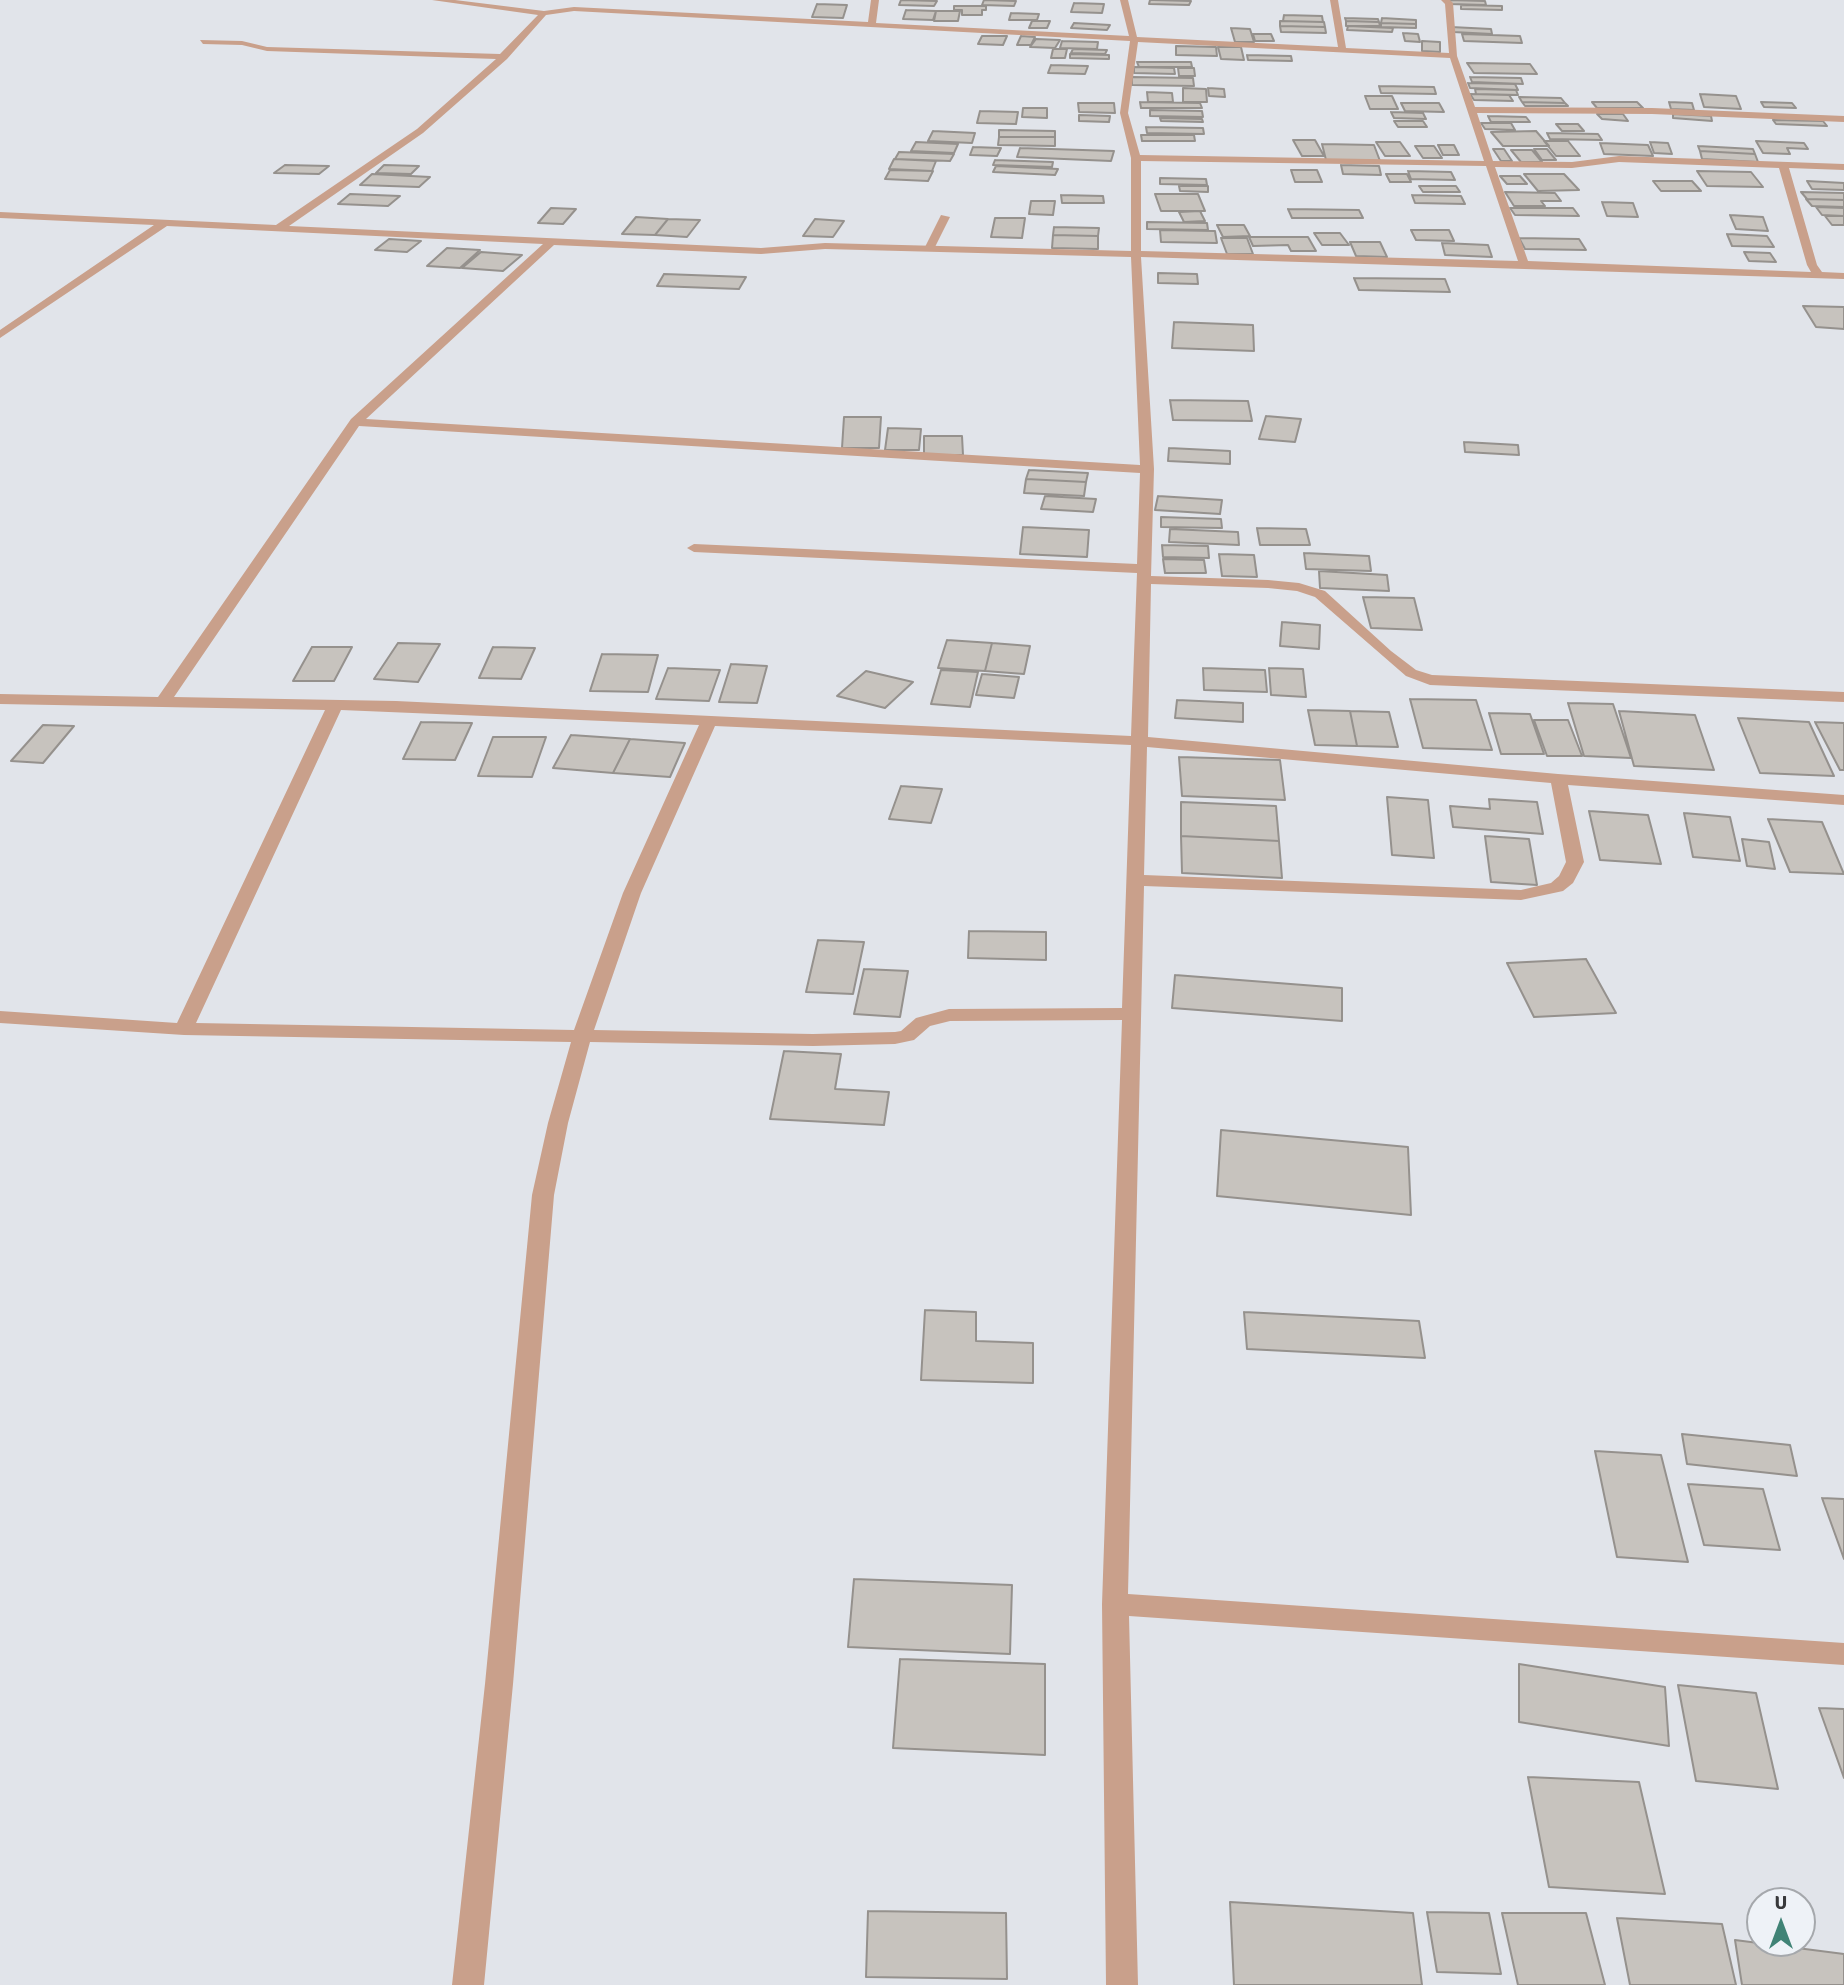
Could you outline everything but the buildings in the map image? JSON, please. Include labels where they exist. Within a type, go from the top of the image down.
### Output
[{"type":"street","points":[[436,0],[544,13],[574,9],[1453,55]]},
{"type":"street","points":[[627,12],[646,0]]},
{"type":"street","points":[[872,24],[875,0]]},
{"type":"street","points":[[1122,1985],[1115,1604],[1147,469],[1136,255],[1136,158],[1124,113],[1135,40],[1124,0]]},
{"type":"street","points":[[1334,0],[1342,49]]},
{"type":"street","points":[[1445,0],[1449,3],[1453,55],[1524,264]]},
{"type":"street","points":[[280,227],[420,131],[504,57],[544,13]]},
{"type":"street","points":[[203,42],[242,43],[267,49],[504,57]]},
{"type":"street","points":[[1472,110],[1610,110],[1844,118]]},
{"type":"street","points":[[1136,158],[1572,165],[1619,159],[1844,167]]},
{"type":"street","points":[[1783,165],[1812,265],[1819,275]]},
{"type":"street","points":[[0,215],[761,251],[825,246],[1524,264],[1844,276]]},
{"type":"street","points":[[929,249],[945,217]]},
{"type":"street","points":[[0,335],[163,224]]},
{"type":"street","points":[[164,701],[355,422],[550,243]]},
{"type":"street","points":[[355,422],[1147,469]]},
{"type":"street","points":[[694,548],[1145,574],[1299,587],[1320,594],[1386,654],[1411,673],[1430,680],[1844,698]]},
{"type":"street","points":[[0,699],[336,704],[1140,741],[1558,779],[1844,800]]},
{"type":"street","points":[[184,1028],[336,704]]},
{"type":"street","points":[[468,1985],[499,1684],[543,1195],[558,1123],[582,1035],[632,893],[709,721]]},
{"type":"street","points":[[1136,880],[1521,895],[1540,892],[1557,887],[1567,878],[1575,862],[1558,779]]},
{"type":"street","points":[[0,1017],[184,1028],[880,1039],[906,1035],[923,1022],[950,1015],[1132,1014]]},
{"type":"street","points":[[1115,1604],[1844,1654]]}]
